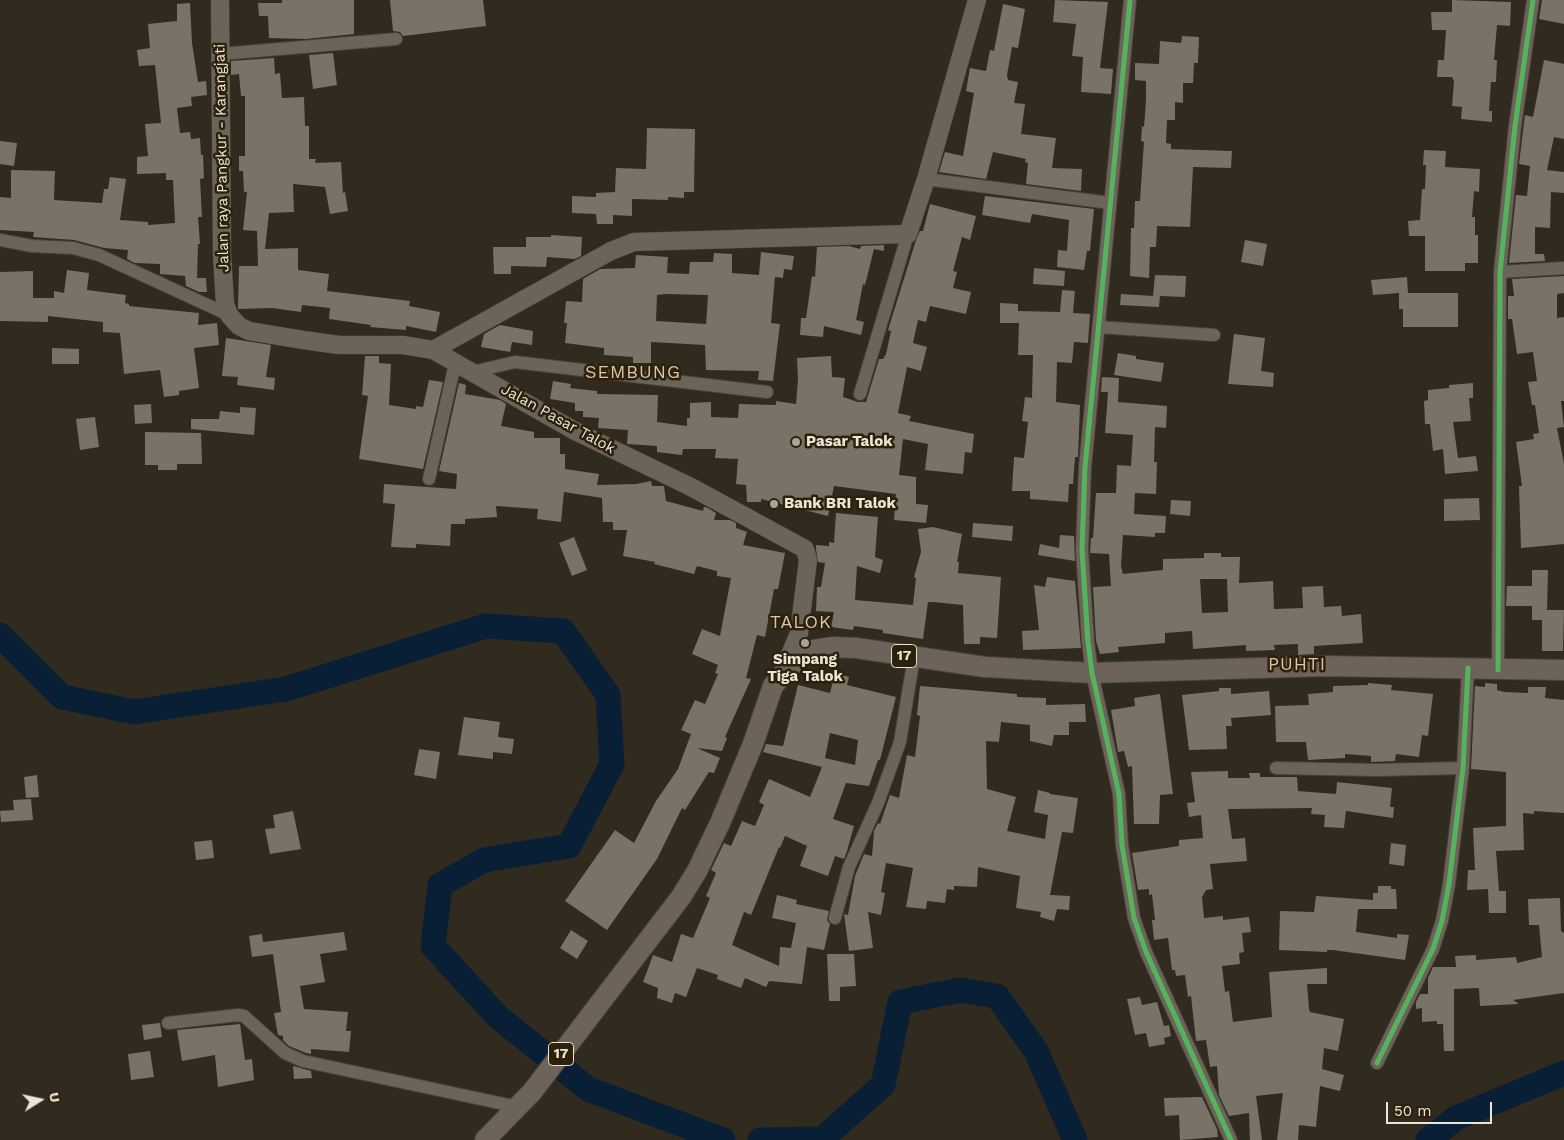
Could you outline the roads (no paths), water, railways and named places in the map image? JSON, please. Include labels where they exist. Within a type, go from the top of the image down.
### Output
[{"type":"highway","name":"17","points":[[485,1140],[532,1092],[656,932],[697,871],[753,744],[773,686],[798,658],[814,650],[856,648],[984,667],[1092,673],[1324,666],[1564,670]]},
{"type":"main road","name":"Jalan raya Pangkur - Karangjati","points":[[220,0],[221,54],[219,93],[222,254],[225,304],[229,315]]},
{"type":"main road","points":[[434,350],[611,251],[634,242],[908,234],[926,179],[977,0]]},
{"type":"main road","name":"Jalan Pasar Talok","points":[[229,315],[239,326],[249,331],[339,345],[403,345],[434,350],[455,364],[575,431],[691,487],[805,549],[808,560],[801,623]]},
{"type":"main road","points":[[801,623],[815,641],[829,648]]},
{"type":"main road","points":[[781,676],[799,634],[801,623]]},
{"type":"street","points":[[1130,0],[1082,508],[1082,550],[1088,642],[1092,673],[1119,794],[1122,845],[1134,918],[1146,952],[1231,1140]]},
{"type":"street","points":[[1498,670],[1500,272],[1515,126],[1533,0]]},
{"type":"street","points":[[221,54],[396,39]]},
{"type":"street","points":[[926,179],[1110,203]]},
{"type":"street","points":[[860,394],[908,234]]},
{"type":"street","points":[[0,240],[32,246],[73,248],[99,255],[229,315]]},
{"type":"street","points":[[1500,272],[1564,268]]},
{"type":"street","points":[[1099,327],[1214,335]]},
{"type":"street","points":[[472,372],[515,362],[767,392]]},
{"type":"street","points":[[429,479],[455,364]]},
{"type":"street","points":[[835,918],[849,867],[878,803],[900,742],[914,657]]},
{"type":"street","points":[[1377,1063],[1433,949],[1442,921],[1449,884],[1464,768],[1468,668]]},
{"type":"street","points":[[1276,768],[1376,770],[1464,768]]},
{"type":"street","points":[[168,1023],[238,1015],[244,1016],[285,1053],[303,1061],[518,1107]]},
{"type":"waterway","points":[[0,635],[62,697],[134,712],[286,689],[486,626],[563,631],[608,695],[612,764],[569,846],[484,860],[440,885],[433,946],[498,1017],[588,1089],[723,1140]]},
{"type":"waterway","points":[[760,1140],[822,1139],[883,1085],[900,1002],[960,990],[997,996],[1036,1051],[1075,1140]]},
{"type":"waterway","points":[[1428,1140],[1456,1118],[1564,1073]]},
{"type":"place","name":"Pasar Talok","points":[[796,442]]},
{"type":"place","name":"Bank BRI Talok","points":[[774,504]]},
{"type":"place","name":"Simpang Tiga Talok","points":[[805,643]]},
{"type":"district","name":"SEMBUNG","points":[[633,373]]},
{"type":"district","name":"TALOK","points":[[801,623]]},
{"type":"district","name":"PUHTI","points":[[1297,665]]}]
